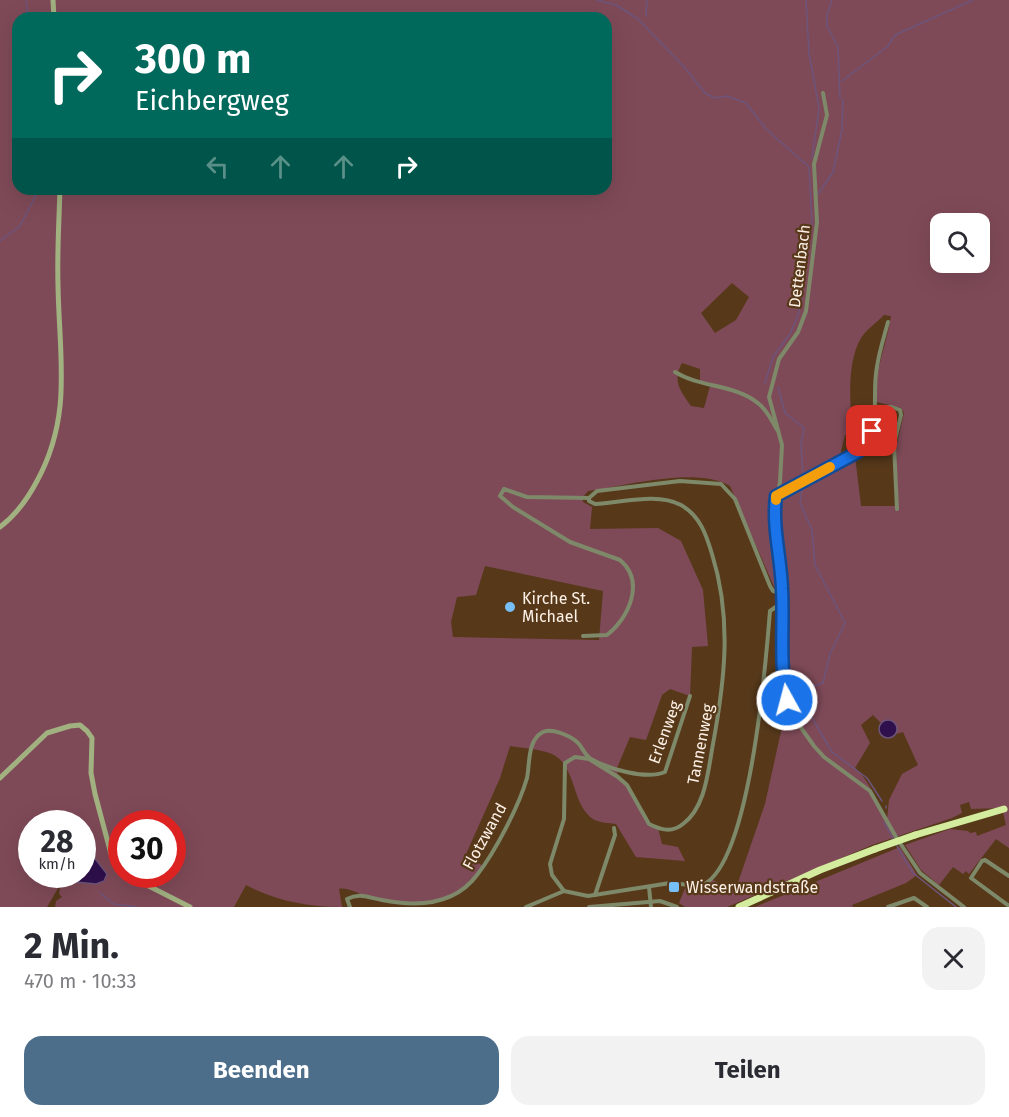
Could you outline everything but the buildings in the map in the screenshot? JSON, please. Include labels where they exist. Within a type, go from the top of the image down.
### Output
[{"type":"highway","points":[[740,907],[820,870],[875,849],[1004,809]]},
{"type":"street","name":"Dettenbach","points":[[823,93],[827,115],[814,164],[817,222],[806,311],[803,322],[779,359],[769,397],[780,434],[782,462],[776,496],[775,534],[783,593],[783,676],[792,713],[818,751],[870,791],[920,873],[964,907]]},
{"type":"street","points":[[0,527],[13,516],[30,494],[43,471],[53,447],[62,409],[58,284],[60,195]]},
{"type":"street","points":[[776,496],[858,452],[872,431],[876,407],[873,400],[876,368],[888,322]]},
{"type":"street","points":[[675,372],[700,383],[733,390],[758,403],[780,434]]},
{"type":"street","points":[[876,407],[892,406],[900,410],[901,415],[894,444],[897,509]]},
{"type":"street","points":[[583,636],[607,635],[626,617],[631,600],[632,581],[626,565],[620,560],[570,542],[503,500],[501,492],[504,489],[533,498],[589,498],[597,491],[680,481],[721,484],[735,499],[770,586],[773,591],[783,593]]},
{"type":"street","name":"Tannenweg","points":[[589,498],[589,501],[595,504],[668,501],[695,516],[707,536],[715,561],[723,599],[726,629],[722,692],[708,776],[694,812],[684,824],[668,830],[649,824],[627,785],[590,759]]},
{"type":"street","points":[[526,907],[564,891],[595,895],[670,883],[700,886],[713,880],[720,870],[735,834],[746,792],[762,701],[770,611],[783,602]]},
{"type":"street","name":"Erlenweg","points":[[590,759],[641,774],[657,776],[665,772],[690,696]]},
{"type":"street","points":[[0,778],[47,734],[80,725],[92,738],[91,773],[108,843]]},
{"type":"street","name":"Flotzwand","points":[[350,907],[347,899],[358,894],[393,903],[426,904],[455,896],[475,878],[491,854],[522,792],[536,738],[544,731],[554,731],[576,742],[590,759]]},
{"type":"street","points":[[564,891],[552,875],[550,864],[564,819],[564,769],[570,759],[590,759]]},
{"type":"street","points":[[595,895],[615,835],[614,828]]},
{"type":"street","points":[[1009,876],[986,860],[982,861],[971,878],[1009,906]]},
{"type":"street","points":[[649,887],[651,907]]},
{"type":"street","points":[[153,888],[190,907]]},
{"type":"street","points":[[888,907],[914,898],[927,907]]},
{"type":"street","points":[[589,907],[651,901],[667,902],[677,907]]},
{"type":"shaded area","points":[[0,0],[1009,0],[1009,848],[996,839],[969,874],[966,871],[963,874],[953,867],[939,885],[921,870],[905,845],[950,829],[976,832],[977,836],[1006,825],[1002,808],[971,809],[969,802],[960,805],[962,813],[952,818],[872,845],[727,907],[685,907],[679,903],[686,886],[700,886],[713,880],[735,891],[765,804],[782,727],[785,719],[794,718],[786,674],[786,592],[775,589],[730,486],[716,480],[680,477],[588,491],[582,498],[583,502],[592,507],[590,529],[658,528],[681,541],[703,590],[708,646],[692,647],[690,696],[670,689],[662,695],[646,740],[630,737],[617,768],[618,777],[627,785],[645,820],[658,828],[662,844],[678,847],[685,861],[636,857],[616,824],[595,820],[586,812],[566,767],[560,760],[547,752],[510,746],[500,778],[466,854],[484,867],[461,891],[444,900],[425,903],[394,902],[339,889],[342,907],[317,906],[281,899],[246,885],[234,907],[55,907],[56,901],[62,897],[59,894],[60,888],[96,888],[96,810],[18,810],[18,888],[58,888],[47,907],[0,907]],"holes":[[[732,283],[749,297],[736,320],[715,333],[701,313]],[[884,315],[891,316],[876,391],[877,402],[901,408],[904,413],[896,448],[898,506],[861,506],[855,456],[838,463],[845,435],[853,435],[851,372],[856,348],[863,335]],[[682,363],[700,369],[700,383],[710,386],[704,408],[691,406],[681,390],[678,375]],[[485,566],[603,591],[599,640],[453,637],[451,622],[457,597],[476,595]],[[873,715],[880,722],[888,722],[897,731],[896,734],[903,732],[918,765],[902,774],[889,800],[887,819],[869,785],[855,768],[870,743],[861,725]]]},
{"type":"shaded area","points":[[888,720],[894,723],[897,729],[894,735],[888,738],[882,735],[879,729],[882,723]]},
{"type":"shaded area","points":[[900,847],[917,875],[906,883],[852,905],[853,907],[755,907]]},
{"type":"shaded area","points":[[96,860],[107,874],[104,881],[96,884]]},
{"type":"waterway","points":[[26,0],[27,12]]},
{"type":"waterway","points":[[597,0],[616,5],[638,19],[686,69],[704,92],[714,98],[727,96],[746,103],[766,129],[809,167],[812,222],[799,313],[790,334],[773,357],[765,383]]},
{"type":"waterway","points":[[646,16],[647,0]]},
{"type":"waterway","points":[[806,0],[809,53],[819,108],[812,158]]},
{"type":"waterway","points":[[832,0],[827,15],[827,26],[838,47],[840,98]]},
{"type":"waterway","points":[[842,81],[888,46],[895,35],[973,0]]},
{"type":"waterway","points":[[818,194],[833,172],[842,130],[843,99]]},
{"type":"waterway","points":[[0,241],[20,226],[36,195]]},
{"type":"waterway","points":[[778,387],[785,413],[804,428],[801,444],[803,476]]},
{"type":"waterway","points":[[802,488],[800,503],[812,530],[815,565],[845,623],[830,654],[823,683],[814,686],[800,697],[832,752],[867,778],[882,801]]},
{"type":"waterway","points":[[884,822],[893,839]]},
{"type":"waterway","points":[[897,846],[913,873],[956,907]]},
{"type":"waterway","points":[[100,893],[114,904],[137,907]]},
{"type":"slow traffic","points":[[776,500],[776,496],[830,467]]},
{"type":"place","name":"Kirche St. Michael","points":[[510,607]]},
{"type":"place","name":"Wisserwandstraße","points":[[674,887]]},
{"type":"route","points":[[787,700],[783,676],[782,579],[775,534],[776,496],[858,452],[872,431]]}]
